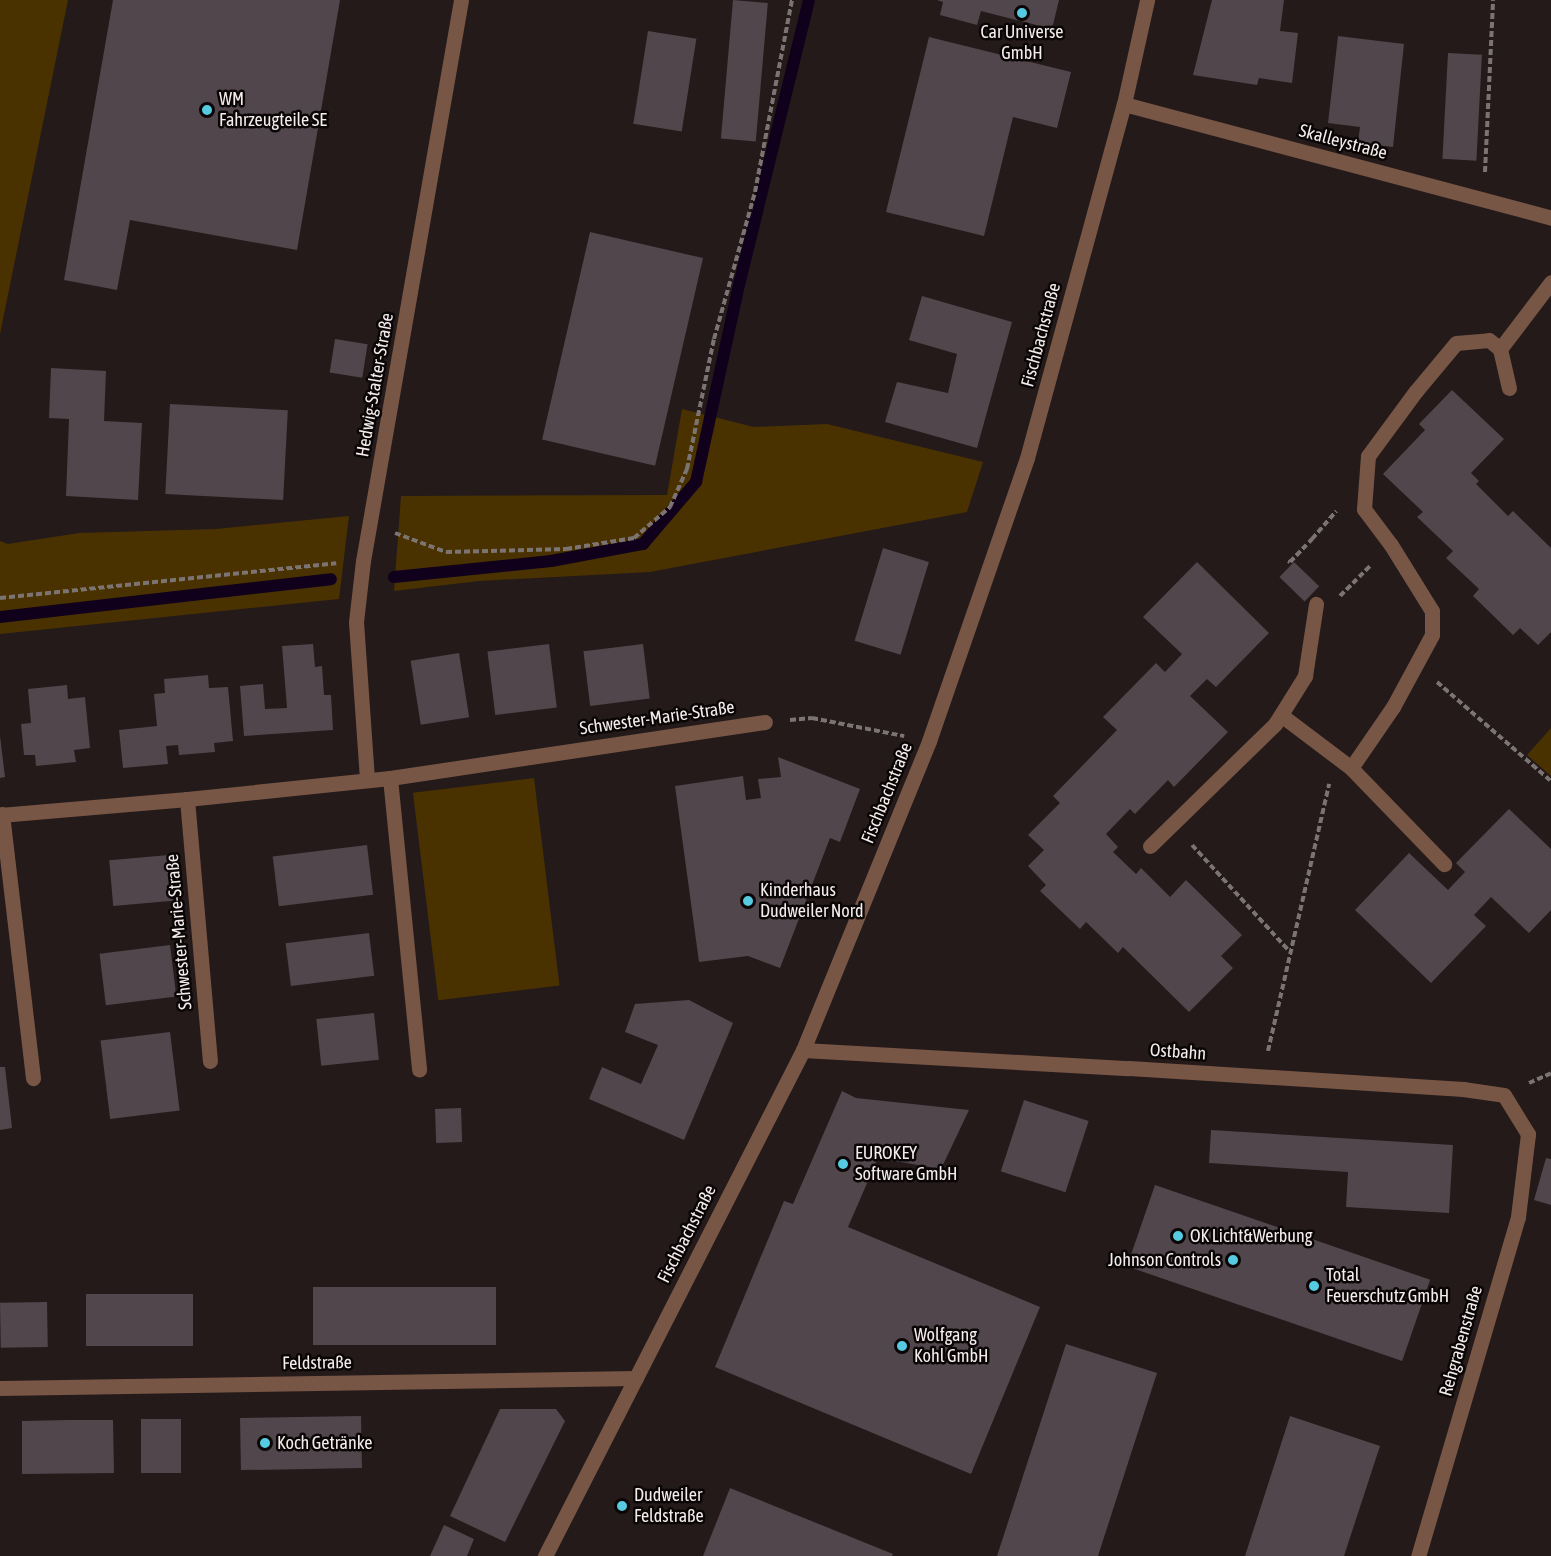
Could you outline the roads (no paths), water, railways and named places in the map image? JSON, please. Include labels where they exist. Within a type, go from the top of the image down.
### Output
[{"type":"street","name":"Hedwig-Stalter-Straße","points":[[368,779],[356,622],[363,561],[461,0]]},
{"type":"street","name":"Fischbachstraße","points":[[545,1556],[803,1050],[929,741],[1027,458],[1124,104],[1147,0]]},
{"type":"street","name":"Skalleystraße","points":[[1124,104],[1551,218]]},
{"type":"street","points":[[1500,349],[1551,282]]},
{"type":"street","points":[[1351,768],[1393,706],[1432,635],[1432,612],[1391,545],[1364,509],[1368,456],[1416,390],[1456,343],[1489,340],[1500,349],[1509,388]]},
{"type":"street","points":[[1150,846],[1275,724],[1305,676],[1317,603]]},
{"type":"street","points":[[1281,715],[1351,768],[1444,864]]},
{"type":"street","name":"Schwester-Marie-Straße","points":[[33,1078],[1,814],[187,799],[390,778],[765,722]]},
{"type":"street","points":[[390,778],[419,1070]]},
{"type":"street","name":"Schwester-Marie-Straße","points":[[187,799],[210,1061]]},
{"type":"street","name":"Ostbahn","points":[[803,1050],[1463,1089],[1504,1095],[1528,1134]]},
{"type":"street","name":"Rehgrabenstraße","points":[[1418,1556],[1518,1216],[1528,1134]]},
{"type":"street","name":"Feldstraße","points":[[0,1388],[636,1378]]},
{"type":"waterway","points":[[394,577],[551,561],[643,544],[696,482],[740,281],[809,0]]},
{"type":"waterway","points":[[0,617],[331,579]]},
{"type":"place","name":"Car Universe GmbH","points":[[1022,13]]},
{"type":"place","name":"WM Fahrzeugteile SE","points":[[207,110]]},
{"type":"place","name":"Kinderhaus Dudweiler Nord","points":[[748,901]]},
{"type":"place","name":"EUROKEY Software GmbH","points":[[843,1164]]},
{"type":"place","name":"OK Licht&Werbung","points":[[1178,1236]]},
{"type":"place","name":"Johnson Controls","points":[[1233,1260]]},
{"type":"place","name":"Total Feuerschutz GmbH","points":[[1314,1286]]},
{"type":"place","name":"Wolfgang Kohl GmbH","points":[[902,1346]]},
{"type":"place","name":"Koch Getränke","points":[[265,1443]]},
{"type":"place","name":"Dudweiler Feldstraße","points":[[622,1506]]}]
